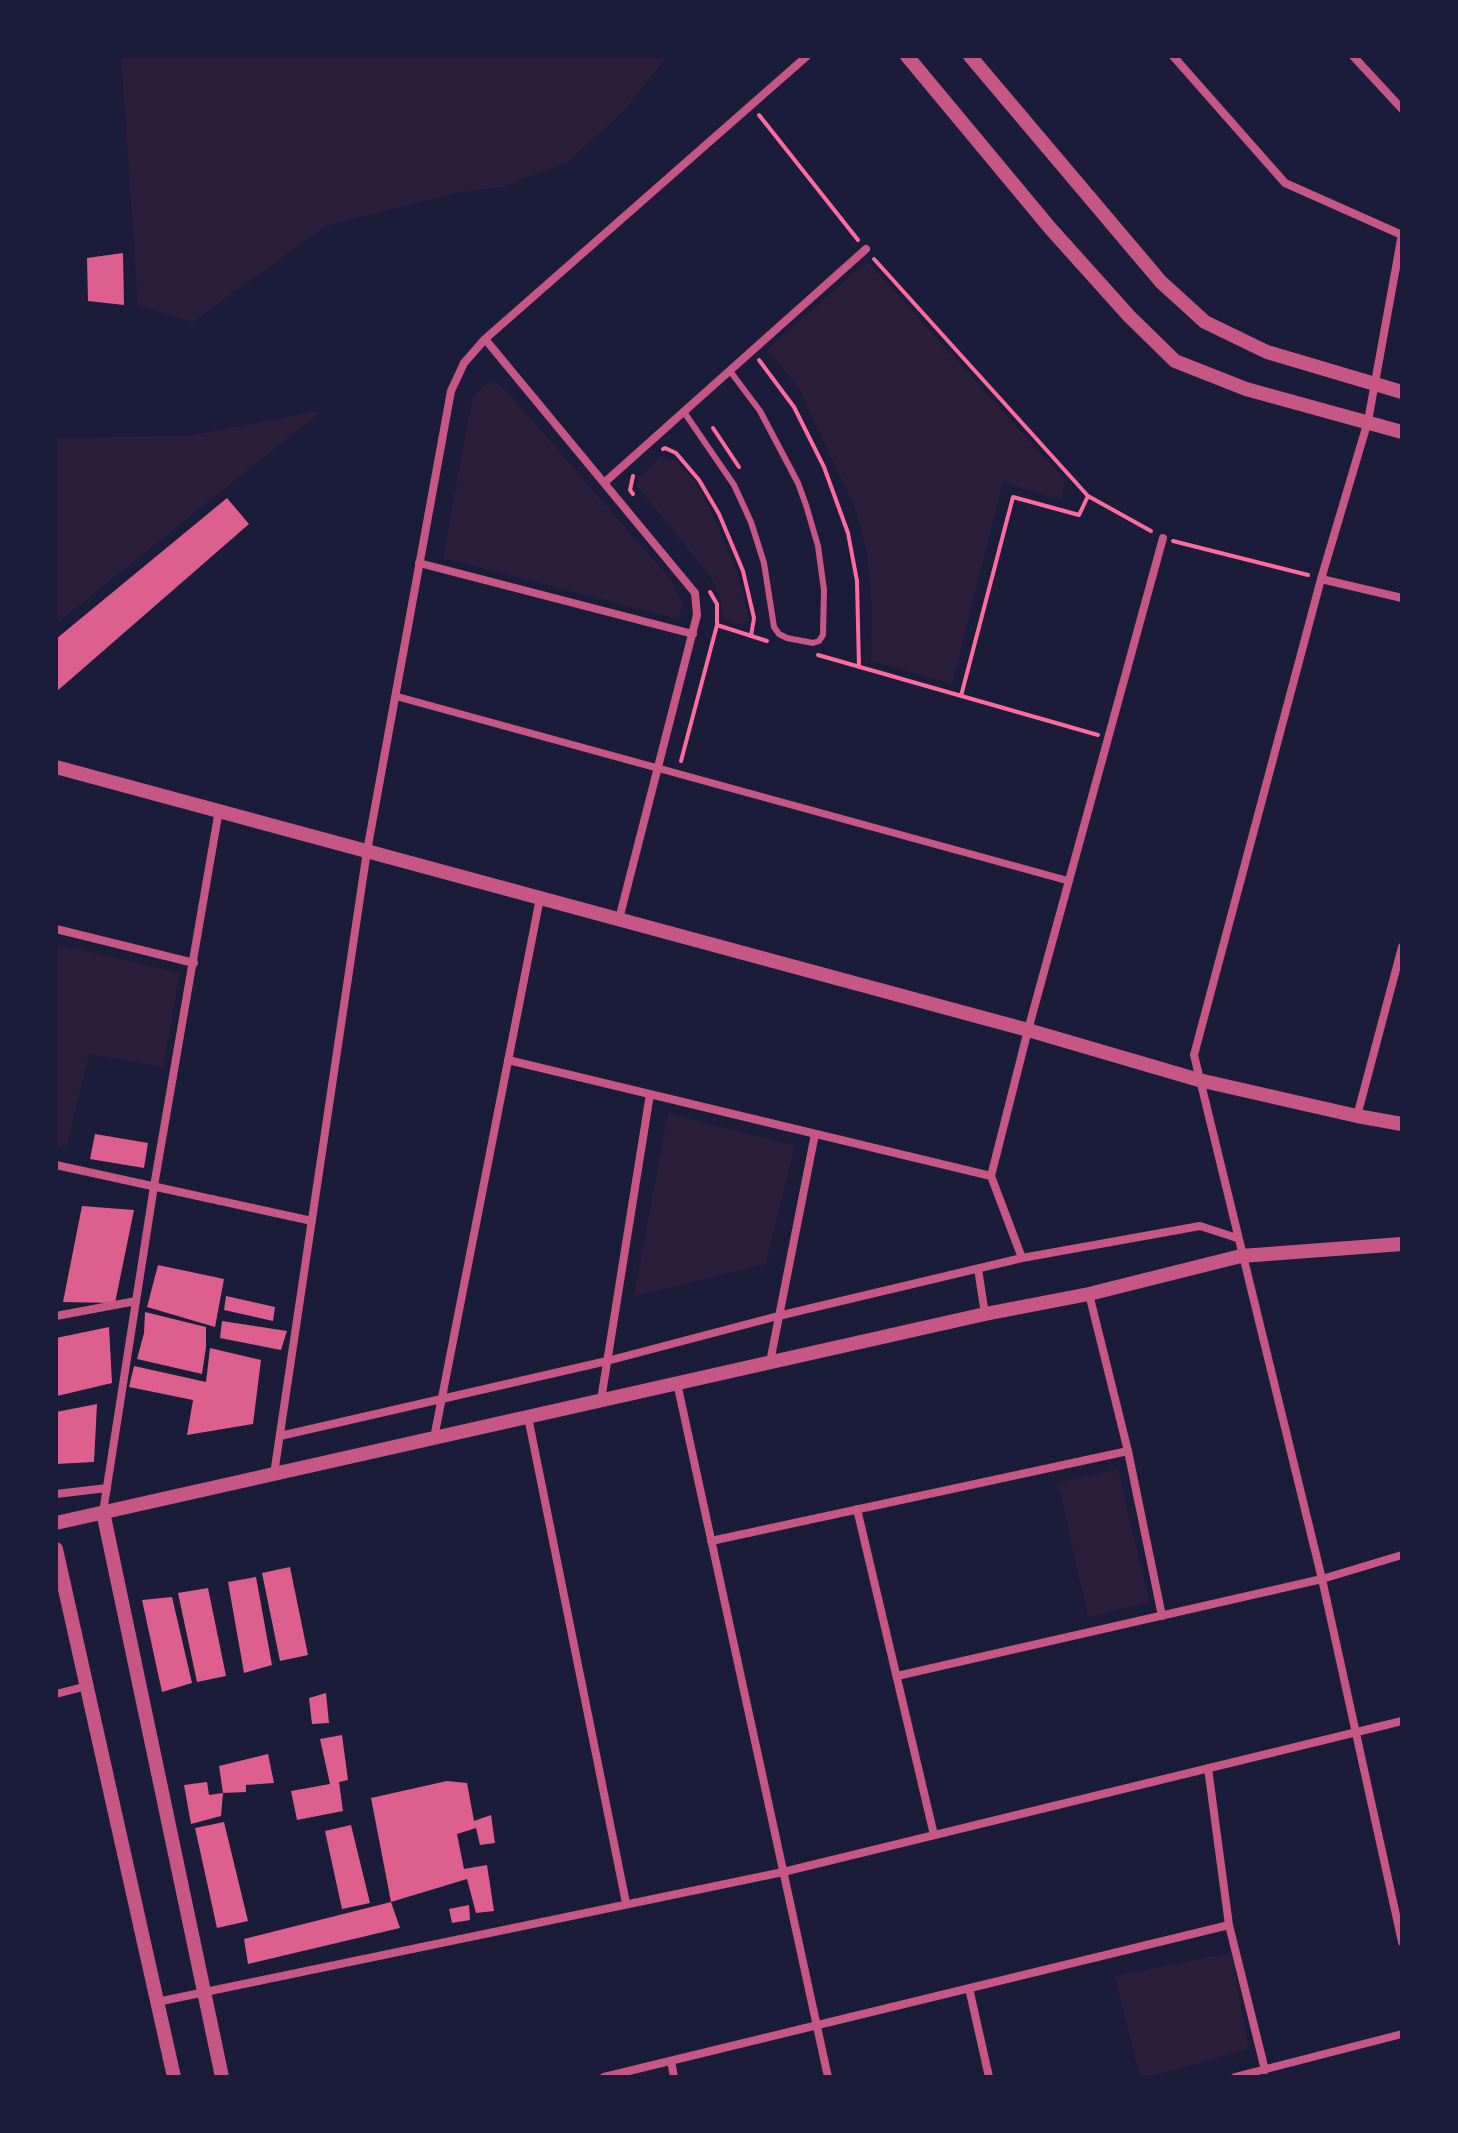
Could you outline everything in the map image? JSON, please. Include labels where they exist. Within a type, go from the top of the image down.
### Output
[{"type":"street","points":[[274,1474],[367,851],[451,391],[464,363],[485,339],[807,56]]},
{"type":"street","points":[[907,56],[1050,228],[1129,316],[1175,361],[1246,389],[1402,432]]},
{"type":"street","points":[[970,56],[1161,282],[1205,322],[1267,352],[1402,392]]},
{"type":"street","points":[[1173,56],[1285,183],[1402,235],[1368,421],[1321,579],[1194,1055],[1322,1579],[1402,1942]]},
{"type":"street","points":[[1353,56],[1402,109]]},
{"type":"street","points":[[605,482],[866,249]]},
{"type":"street","points":[[485,339],[695,593],[697,615],[693,634],[619,919]]},
{"type":"street","points":[[1022,1258],[991,1176],[1163,538]]},
{"type":"street","points":[[419,563],[693,634]]},
{"type":"street","points":[[1321,579],[1402,598]]},
{"type":"street","points":[[395,696],[1069,881]]},
{"type":"street","points":[[56,767],[1028,1030],[1199,1080],[1402,1124]]},
{"type":"street","points":[[219,810],[154,1186],[103,1512],[222,2077]]},
{"type":"street","points":[[434,1438],[540,898]]},
{"type":"street","points":[[56,929],[194,963]]},
{"type":"street","points":[[1357,1116],[1399,970],[1402,947]]},
{"type":"street","points":[[508,1060],[991,1176]]},
{"type":"street","points":[[601,1400],[650,1094]]},
{"type":"street","points":[[770,1362],[815,1134]]},
{"type":"street","points":[[56,1165],[312,1221]]},
{"type":"street","points":[[280,1436],[607,1361],[778,1316],[1022,1258],[1200,1226],[1237,1238]]},
{"type":"street","points":[[56,1523],[985,1314],[1089,1294],[1241,1256],[1402,1244]]},
{"type":"street","points":[[978,1269],[985,1314]]},
{"type":"street","points":[[1089,1294],[1128,1451],[1162,1616]]},
{"type":"street","points":[[56,1316],[136,1301]]},
{"type":"street","points":[[677,1383],[828,2077]]},
{"type":"street","points":[[528,1417],[626,1903]]},
{"type":"street","points":[[711,1541],[1128,1451]]},
{"type":"street","points":[[56,1494],[107,1488]]},
{"type":"street","points":[[857,1509],[934,1835]]},
{"type":"street","points":[[56,1549],[174,2077]]},
{"type":"street","points":[[897,1676],[1322,1579],[1402,1555]]},
{"type":"street","points":[[56,1694],[87,1686]]},
{"type":"street","points":[[157,2002],[783,1872],[1402,1721]]},
{"type":"street","points":[[1208,1768],[1229,1925],[1265,2070]]},
{"type":"street","points":[[604,2077],[1229,1925]]},
{"type":"street","points":[[969,1988],[989,2077]]},
{"type":"street","points":[[1235,2077],[1402,2034]]},
{"type":"street","points":[[671,2061],[674,2077]]},
{"type":"lane","points":[[684,412],[734,485],[751,522],[764,563],[774,627],[787,638],[813,643],[819,641],[823,635],[824,590],[818,546],[806,505],[798,483],[760,411],[730,371]]},
{"type":"path","points":[[750,104],[866,249],[1088,496],[1163,538],[1321,579]]},
{"type":"path","points":[[752,352],[794,407],[824,467],[848,533],[857,581],[859,667]]},
{"type":"path","points":[[709,423],[741,471]]},
{"type":"path","points":[[665,448],[676,453],[699,480],[719,514],[743,571],[754,618],[751,636]]},
{"type":"path","points":[[961,696],[1013,497],[1079,515],[1088,496]]},
{"type":"path","points":[[717,625],[767,641]]},
{"type":"path","points":[[813,654],[1108,737]]},
{"type":"shaded area","points":[[121,56],[667,56],[624,111],[566,163],[502,187],[455,193],[326,226],[193,322],[138,306]]},
{"type":"shaded area","points":[[867,261],[1065,480],[1061,500],[1003,483],[952,684],[871,661],[872,606],[867,554],[854,505],[798,387],[767,350]]},
{"type":"shaded area","points":[[493,381],[504,388],[671,580],[683,604],[678,619],[443,558],[472,399],[483,386]]},
{"type":"shaded area","points":[[323,410],[56,624],[56,438],[187,436]]},
{"type":"shaded area","points":[[660,457],[676,461],[691,476],[709,506],[738,575],[749,618],[744,625],[723,617],[712,579],[638,487],[638,478]]},
{"type":"shaded area","points":[[56,944],[180,973],[163,1067],[89,1054],[66,1147],[56,1146]]},
{"type":"shaded area","points":[[668,1113],[795,1146],[766,1264],[634,1296]]},
{"type":"shaded area","points":[[1118,1469],[1149,1602],[1088,1617],[1058,1483]]},
{"type":"shaded area","points":[[1231,1953],[1249,2049],[1140,2077],[1114,1976]]},
{"type":"building","points":[[123,253],[124,305],[88,301],[87,258]]},
{"type":"building","points":[[227,498],[249,524],[56,692],[56,639]]},
{"type":"building","points":[[95,1134],[148,1143],[144,1168],[90,1159]]},
{"type":"building","points":[[82,1206],[134,1210],[115,1303],[63,1302]]},
{"type":"building","points":[[158,1265],[224,1279],[215,1327],[147,1307]]},
{"type":"building","points":[[226,1296],[275,1307],[273,1321],[224,1310]]},
{"type":"building","points":[[145,1312],[206,1327],[202,1374],[137,1359],[144,1333]]},
{"type":"building","points":[[222,1321],[287,1331],[281,1350],[220,1338]]},
{"type":"building","points":[[109,1327],[112,1383],[57,1396],[56,1338]]},
{"type":"building","points":[[210,1348],[261,1360],[253,1424],[187,1435],[193,1400],[129,1387],[134,1366],[206,1382]]},
{"type":"building","points":[[97,1404],[94,1462],[56,1464],[56,1412]]},
{"type":"building","points":[[290,1567],[308,1655],[280,1661],[262,1573]]},
{"type":"building","points":[[256,1577],[272,1665],[244,1673],[228,1582]]},
{"type":"building","points":[[208,1588],[226,1676],[197,1682],[178,1593]]},
{"type":"building","points":[[172,1597],[192,1683],[162,1692],[142,1600]]},
{"type":"building","points":[[326,1693],[329,1723],[312,1724],[309,1698]]},
{"type":"building","points":[[342,1735],[348,1780],[339,1782],[343,1811],[297,1820],[291,1791],[330,1784],[320,1739]]},
{"type":"building","points":[[268,1754],[274,1783],[246,1785],[246,1792],[223,1793],[219,1766]]},
{"type":"building","points":[[447,1781],[467,1783],[474,1821],[491,1815],[495,1843],[480,1845],[476,1828],[457,1834],[464,1869],[487,1865],[494,1911],[476,1913],[467,1879],[391,1902],[371,1798]]},
{"type":"building","points":[[207,1782],[209,1795],[223,1793],[221,1816],[191,1824],[184,1785]]},
{"type":"building","points":[[224,1822],[248,1921],[217,1928],[195,1828]]},
{"type":"building","points":[[351,1825],[370,1903],[342,1909],[325,1831]]},
{"type":"building","points":[[391,1902],[400,1928],[248,1964],[244,1939]]},
{"type":"building","points":[[469,1905],[470,1920],[452,1923],[449,1909]]}]
